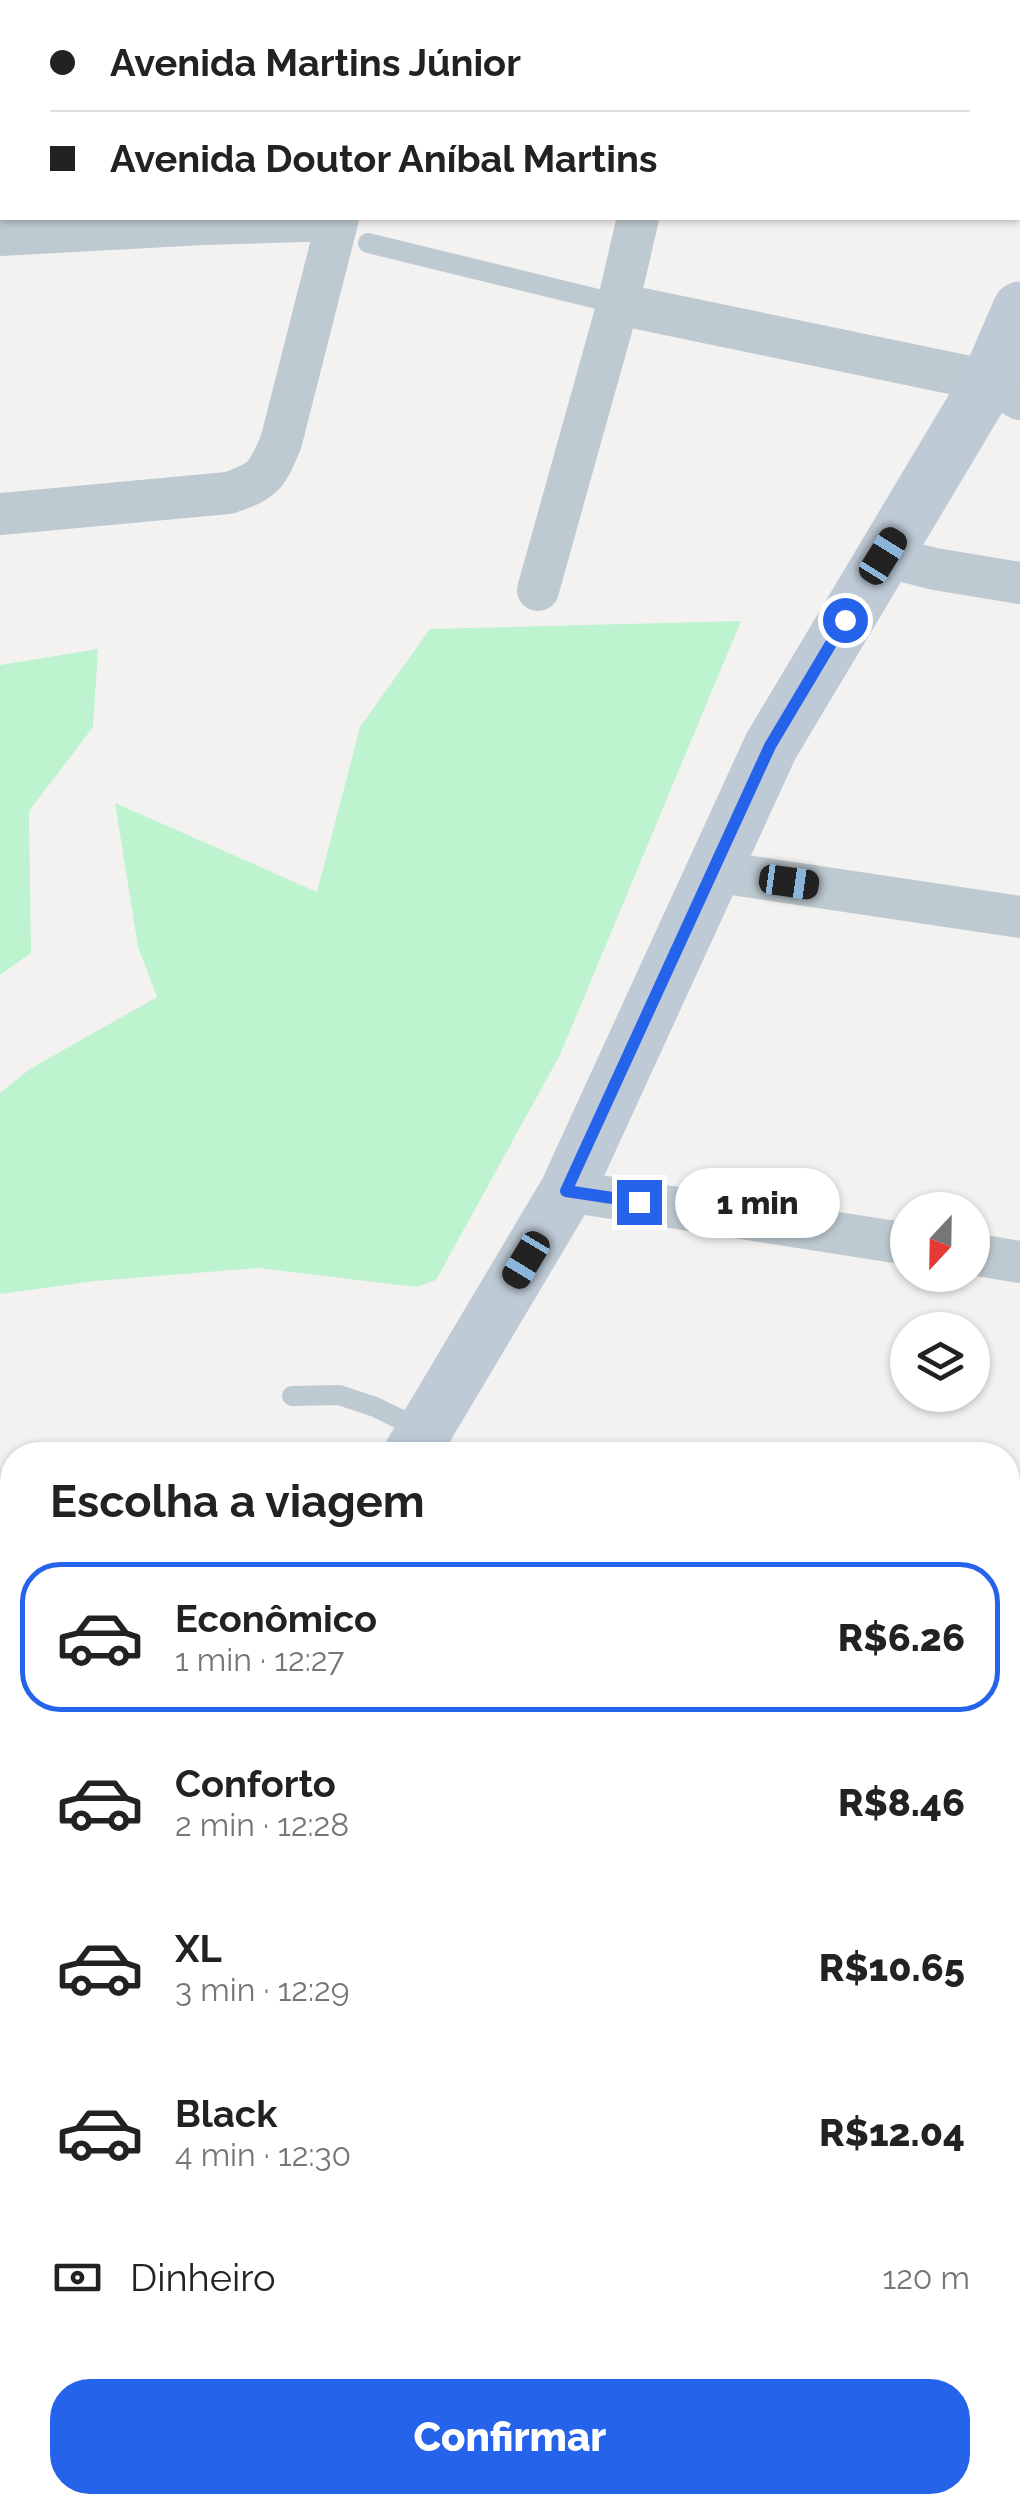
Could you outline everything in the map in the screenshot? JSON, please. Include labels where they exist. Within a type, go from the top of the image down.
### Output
[{"type":"street","points":[[538,590],[638,220]]},
{"type":"street","points":[[0,235],[97,224],[200,221],[348,227],[281,442],[271,468],[255,484],[228,493],[0,514]]},
{"type":"street","points":[[618,304],[1005,390]]},
{"type":"street","points":[[418,1442],[566,1191],[770,746],[883,556],[1005,390],[1020,309]]},
{"type":"street","points":[[883,556],[1020,583]]},
{"type":"street","points":[[712,871],[1020,917]]},
{"type":"street","points":[[566,1191],[890,1241]]},
{"type":"street","points":[[990,1257],[1020,1262]]},
{"type":"lane","points":[[348,227],[618,304]]},
{"type":"lane","points":[[292,1396],[339,1394],[376,1407],[416,1442]]},
{"type":"green space","points":[[741,621],[560,1055],[436,1280],[416,1287],[258,1268],[95,1281],[0,1294],[0,1093],[30,1069],[157,997],[138,947],[115,803],[317,892],[360,727],[430,629]]},
{"type":"green space","points":[[98,649],[93,727],[29,811],[31,953],[0,975],[0,665]]},
{"type":"route","points":[[639,1202],[566,1191],[770,746],[845,620]]}]
